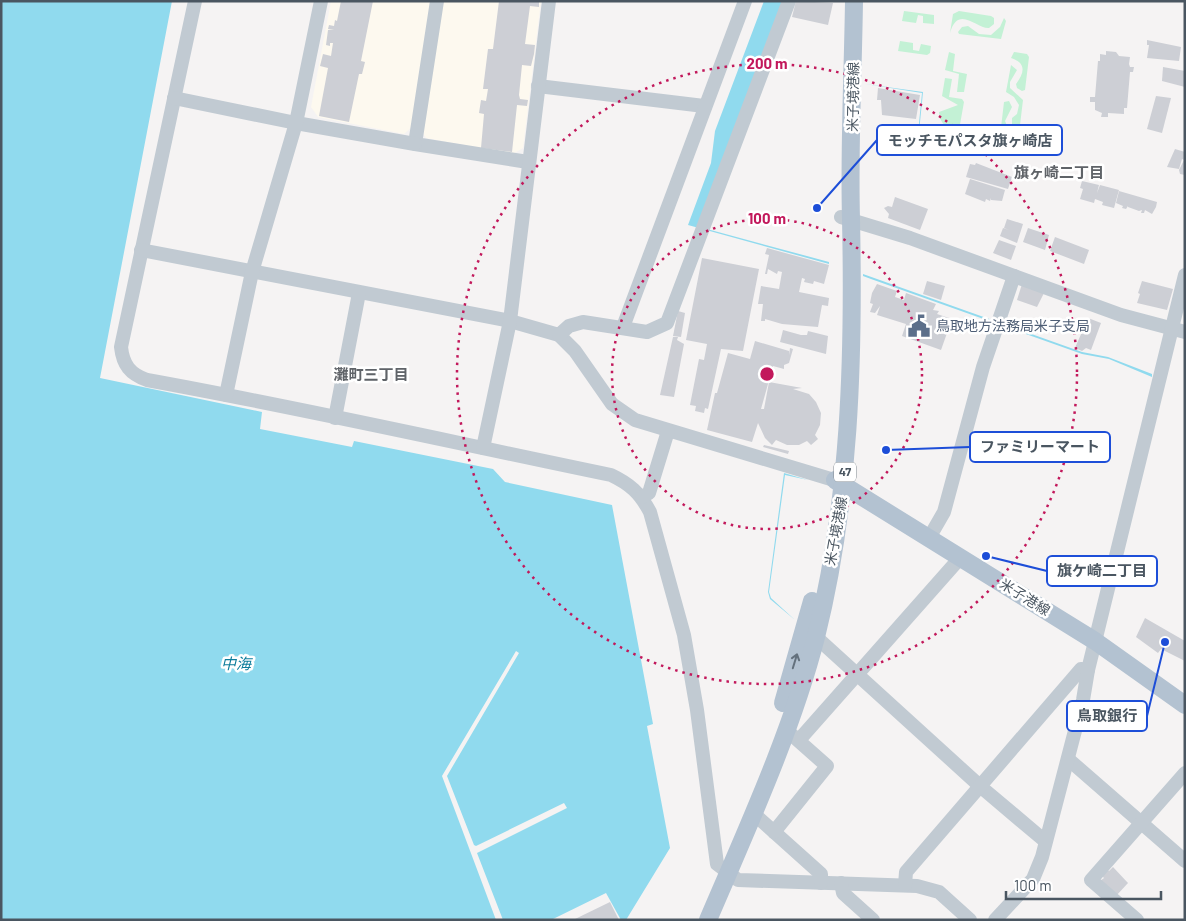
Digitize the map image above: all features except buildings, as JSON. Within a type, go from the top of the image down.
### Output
[{"type":"main road","name":"米子境港線","points":[[843,1],[846,218]]},
{"type":"main road","name":"米子境港線","points":[[698,920],[725,871],[792,736],[816,637],[839,482],[841,357],[854,1]]},
{"type":"main road","name":"米子境港線","points":[[708,920],[775,728],[804,632],[816,588],[839,482]]},
{"type":"main road","name":"米子港線","points":[[839,482],[1095,641],[1184,704]]},
{"type":"street","points":[[194,1],[121,347],[124,362],[131,373],[147,380],[611,475],[628,483],[642,497],[650,512],[684,635],[697,710],[716,864],[738,880],[917,886],[939,892],[970,920]]},
{"type":"street","points":[[226,395],[252,272],[296,123],[321,1]]},
{"type":"street","points":[[415,144],[437,1]]},
{"type":"street","points":[[483,448],[510,321],[549,1]]},
{"type":"street","points":[[623,327],[704,106],[745,1]]},
{"type":"street","points":[[559,335],[569,326],[583,322],[648,332],[667,323],[789,1]]},
{"type":"street","points":[[538,86],[704,106]]},
{"type":"street","points":[[174,98],[296,123],[528,162]]},
{"type":"street","points":[[846,218],[1121,315],[1178,331]]},
{"type":"street","points":[[141,250],[510,321],[559,335],[575,351],[612,404],[635,420],[839,482]]},
{"type":"street","points":[[995,920],[1032,879],[1042,857],[1084,700],[1088,670],[1095,641],[1178,331],[1185,275]]},
{"type":"street","points":[[929,538],[944,512],[997,323],[1014,276]]},
{"type":"street","points":[[335,418],[359,293]]},
{"type":"street","points":[[642,497],[649,493],[668,431]]},
{"type":"street","points":[[774,832],[827,766],[792,736],[858,675],[960,558]]},
{"type":"street","points":[[816,637],[981,786],[1045,841]]},
{"type":"street","points":[[905,885],[906,872],[1081,669],[1088,670]]},
{"type":"street","points":[[1068,759],[1185,861]]},
{"type":"street","points":[[1137,920],[1091,880],[1185,773]]},
{"type":"street","points":[[753,813],[821,874],[821,883]]},
{"type":"street","points":[[840,883],[843,893],[873,920]]},
{"type":"shaded area","points":[[331,1],[432,1],[411,128],[404,134],[318,117],[311,107]]},
{"type":"shaded area","points":[[441,1],[541,1],[523,148],[513,154],[426,138],[421,130]]},
{"type":"green space","points":[[904,11],[934,15],[934,24],[923,23],[923,16],[918,15],[916,23],[902,21]]},
{"type":"green space","points":[[959,11],[991,16],[994,18],[994,24],[989,28],[968,20],[958,20],[953,24],[950,33],[953,14]]},
{"type":"green space","points":[[1004,18],[1006,21],[1001,39],[959,34],[958,32],[962,27],[968,26],[979,34],[991,35],[1000,27]]},
{"type":"green space","points":[[900,41],[913,43],[913,50],[919,51],[921,44],[931,46],[930,53],[927,55],[898,51]]},
{"type":"green space","points":[[949,52],[955,54],[953,71],[967,74],[964,92],[957,92],[959,74],[945,70]]},
{"type":"green space","points":[[1014,52],[1027,54],[1029,57],[1025,90],[1022,91],[1017,88],[1016,84],[1021,76],[1022,65],[1011,58]]},
{"type":"green space","points":[[1011,65],[1017,70],[1010,82],[1010,88],[1023,100],[1020,125],[1017,127],[1012,124],[1012,118],[1017,114],[1019,105],[1014,97],[1006,92]]},
{"type":"green space","points":[[945,78],[952,79],[949,97],[962,99],[964,102],[959,130],[945,126],[941,120],[939,112],[958,105],[942,96]]},
{"type":"green space","points":[[1009,101],[1012,107],[1005,121],[1009,130],[1018,134],[1018,139],[1014,141],[1000,136],[1004,102]]},
{"type":"water","name":"中海","points":[[1,1],[172,1],[100,378],[262,412],[260,429],[352,447],[354,441],[493,469],[505,482],[612,505],[653,724],[647,726],[670,848],[626,920],[621,920],[606,893],[551,920],[503,920],[477,853],[567,808],[564,803],[476,846],[447,776],[519,653],[516,651],[442,776],[496,920],[1,920]]},
{"type":"water","points":[[764,1],[783,1],[707,229],[829,262],[829,264],[688,225],[711,163],[715,131]]},
{"type":"water","points":[[865,84],[923,92],[918,142],[974,152],[974,154],[917,143],[922,93]]},
{"type":"water","points":[[863,274],[1082,352],[1108,357],[1152,374],[1152,377],[1109,359],[1082,354],[871,279],[863,276]]},
{"type":"water","points":[[784,473],[808,480],[785,475],[769,592],[771,598],[795,620],[770,599],[768,592]]},
{"type":"place","name":"モッチモパスタ旗ヶ崎店","points":[[817,208]]},
{"type":"place","name":"鳥取地方法務局米子支局","points":[[919,326]]},
{"type":"place","name":"ファミリーマート","points":[[886,450]]},
{"type":"place","name":"旗ケ崎二丁目","points":[[986,556]]},
{"type":"place","name":"鳥取銀行","points":[[1165,642]]},
{"type":"district","name":"旗ヶ崎二丁目","points":[[1059,173]]},
{"type":"district","name":"灘町三丁目","points":[[371,375]]}]
